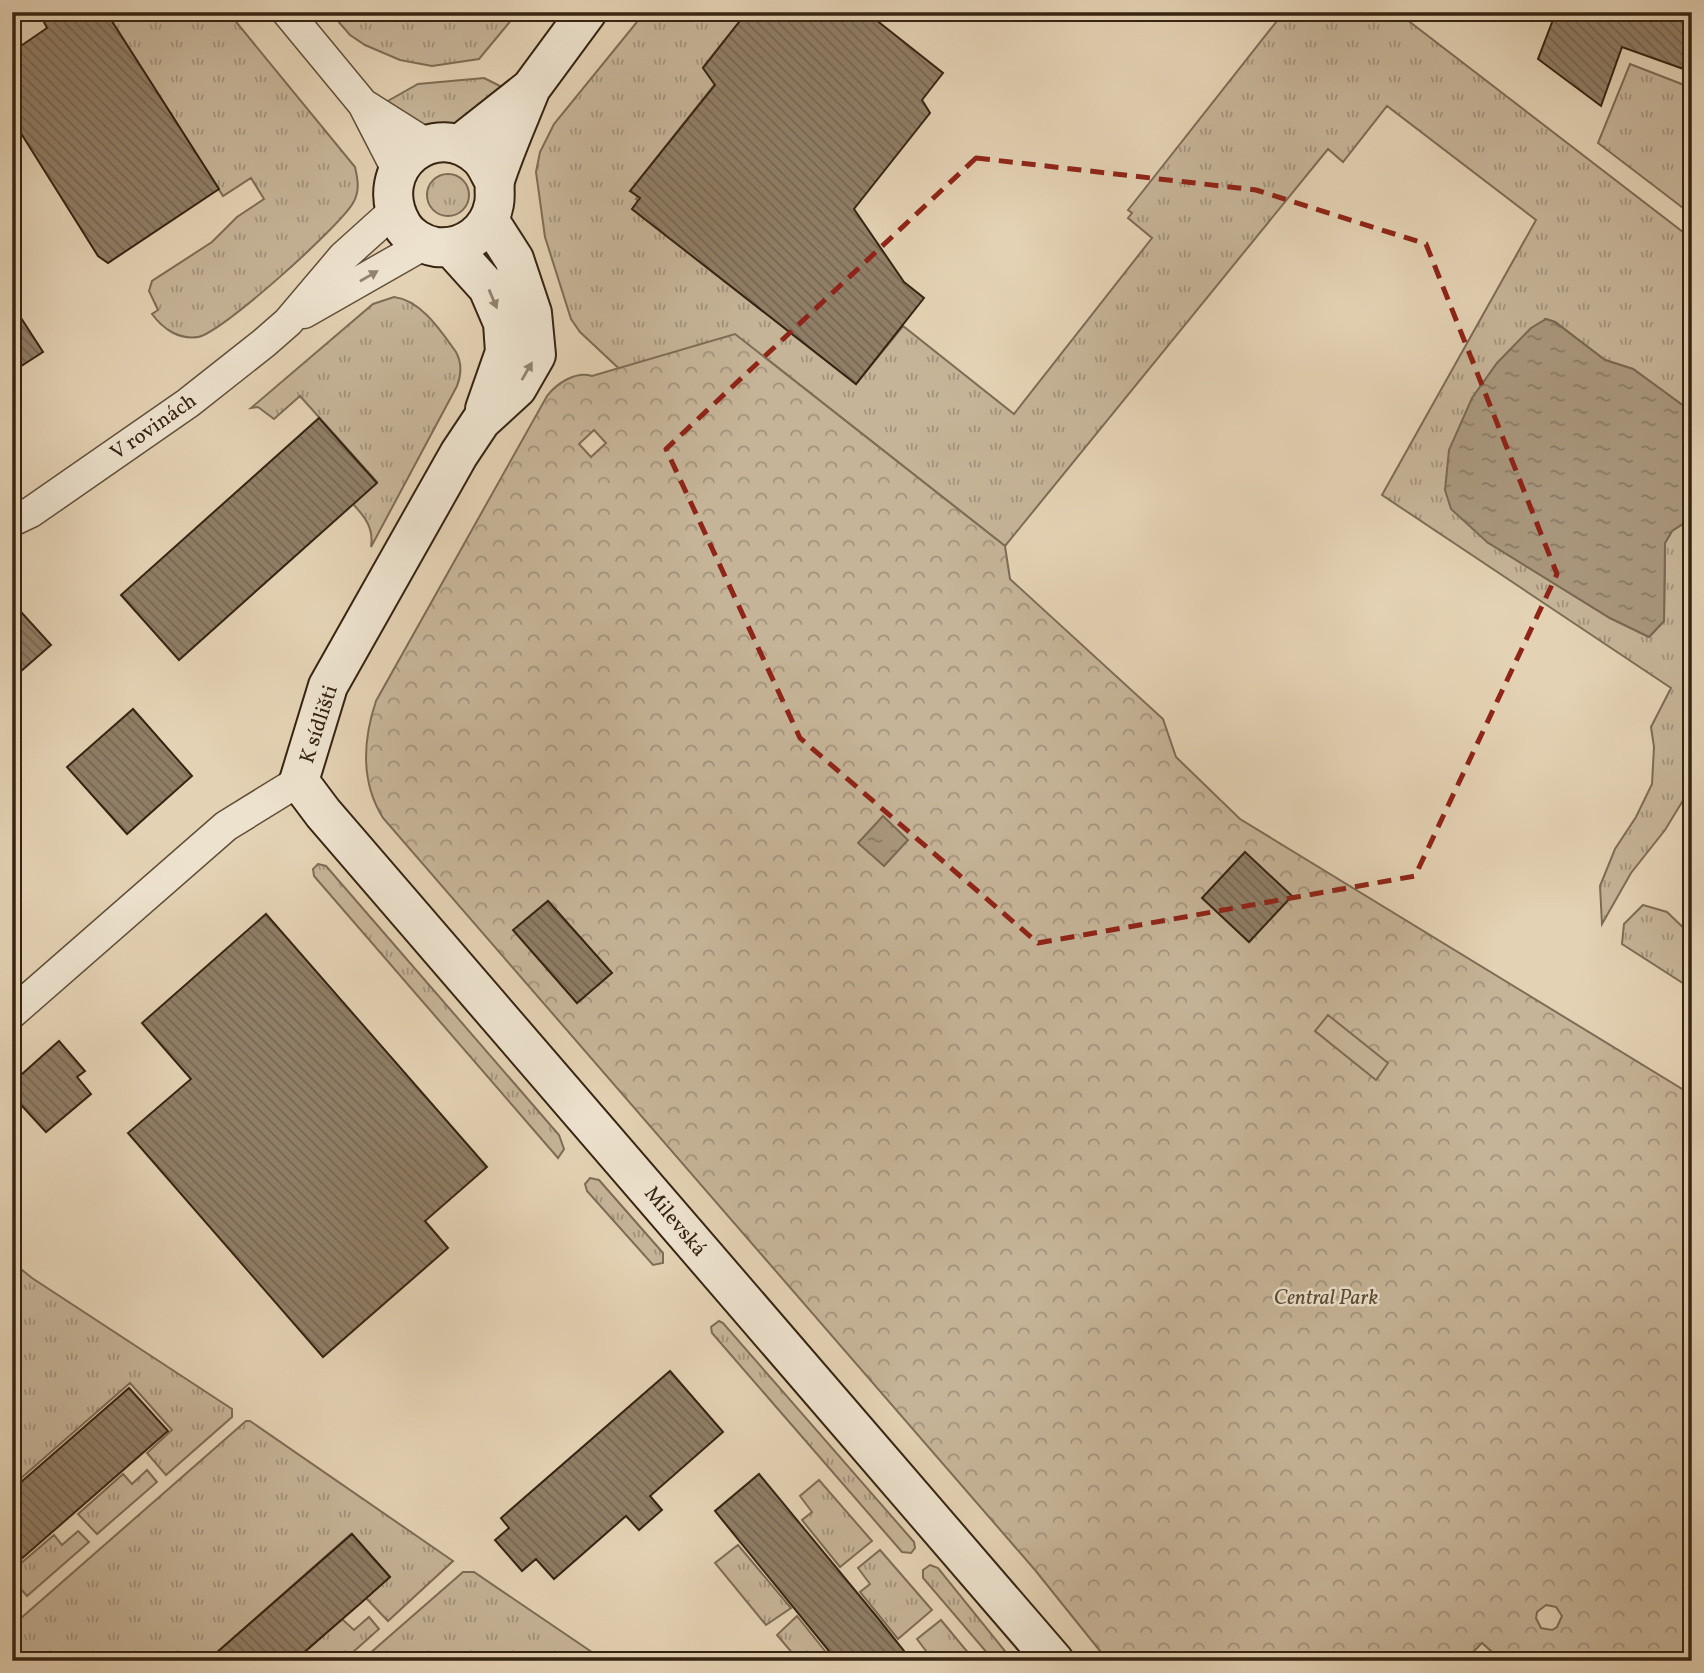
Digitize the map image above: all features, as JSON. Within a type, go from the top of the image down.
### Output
[{"type":"street","points":[[287,12],[363,104],[397,170]]},
{"type":"street","points":[[531,88],[444,145],[410,154],[397,170],[391,190],[394,211],[406,232],[438,245],[466,242],[480,233],[489,220],[495,201],[494,181],[531,88],[587,12]]},
{"type":"street","points":[[363,104],[444,145],[481,159],[494,181]]},
{"type":"street","name":"V rovinách","points":[[12,521],[31,512],[188,403],[288,322],[343,257],[394,211]]},
{"type":"street","name":"K sídlišti","points":[[12,1013],[226,826],[299,781],[328,686],[459,454],[481,421],[517,388],[536,355],[532,313],[514,259],[489,220]]},
{"type":"street","name":"V rovinách","points":[[288,322],[438,245]]},
{"type":"street","name":"K sídlišti","points":[[438,245],[488,288],[503,323],[505,352],[481,421]]},
{"type":"street","name":"Milevská","points":[[299,781],[323,813],[1054,1661]]},
{"type":"highlighted area","points":[[976,158],[1256,190],[1426,244],[1557,574],[1415,876],[1038,943],[800,738],[666,449]]},
{"type":"green space","points":[[106,12],[228,12],[355,167],[358,190],[344,215],[254,299],[231,318],[198,337],[178,335],[166,329],[156,319],[152,314],[158,310],[149,291],[152,281],[212,242],[237,217],[264,199],[251,178],[223,196]]},
{"type":"green space","points":[[330,12],[518,12],[479,59],[432,66],[400,60],[365,45],[350,35]]},
{"type":"green space","points":[[645,12],[747,12],[703,67],[718,80],[631,190],[638,197],[632,209],[856,384],[903,326],[1014,414],[1152,238],[1128,218],[1132,213],[1128,210],[1284,12],[1410,12],[1406,19],[1692,239],[1692,412],[1633,369],[1605,360],[1555,322],[1545,319],[1487,542],[1610,618],[1649,637],[1664,621],[1665,543],[1672,531],[1692,518],[1692,789],[1665,830],[1631,873],[1602,924],[1600,886],[1615,849],[1636,817],[1652,784],[1654,747],[1651,727],[1671,688],[1382,495],[1536,220],[1387,106],[1343,162],[1328,149],[1005,546],[767,359],[660,407],[580,332],[571,319],[545,237],[536,172],[540,152],[554,124]]},
{"type":"green space","points":[[1630,64],[1692,88],[1692,183],[1683,208],[1598,143]]},
{"type":"green space","points":[[484,78],[504,88],[463,121],[430,126],[405,116],[386,102],[418,84]]},
{"type":"green space","points":[[448,174],[463,180],[469,195],[463,210],[448,216],[433,210],[427,195],[433,180]]},
{"type":"green space","points":[[394,297],[413,304],[430,318],[456,352],[460,372],[457,386],[371,547],[368,523],[353,504],[377,482],[300,396],[274,419],[258,407],[251,408],[373,304]]},
{"type":"green space","name":"Central Park","points":[[735,334],[1005,546],[1010,579],[1163,719],[1176,757],[1240,819],[1692,1095],[1692,1661],[1502,1661],[1482,1643],[1472,1653],[1481,1661],[1108,1661],[1035,1570],[383,818],[370,790],[366,760],[368,731],[376,701],[547,396],[567,379],[580,375],[592,376]],"holes":[[[594,430],[606,443],[591,457],[579,444]],[[1245,853],[1292,896],[1249,942],[1203,898]],[[548,901],[611,973],[577,1003],[514,930]],[[1546,1605],[1556,1607],[1562,1616],[1557,1627],[1552,1630],[1541,1628],[1536,1618],[1537,1612]]]},
{"type":"green space","points":[[318,864],[326,866],[559,1135],[564,1149],[558,1158],[314,876],[313,869]]},
{"type":"green space","points":[[1643,905],[1667,912],[1692,936],[1692,989],[1622,944],[1624,924]]},
{"type":"green space","points":[[1328,1015],[1388,1063],[1376,1080],[1315,1031]]},
{"type":"green space","points":[[590,1178],[599,1180],[663,1253],[663,1263],[653,1265],[587,1191],[585,1184]]},
{"type":"green space","points":[[12,1262],[32,1278],[232,1409],[232,1417],[166,1475],[147,1453],[172,1430],[130,1383],[12,1486]]},
{"type":"green space","points":[[719,1321],[914,1542],[915,1548],[911,1553],[902,1552],[712,1333],[711,1327]]},
{"type":"green space","points":[[246,1421],[250,1421],[453,1561],[388,1621],[366,1598],[390,1577],[351,1534],[207,1661],[12,1661],[12,1626]]},
{"type":"green space","points":[[147,1470],[157,1482],[97,1534],[78,1514],[123,1474],[132,1484]]},
{"type":"green space","points":[[819,1480],[872,1541],[840,1567],[802,1520],[812,1512],[800,1496]]},
{"type":"green space","points":[[78,1531],[89,1542],[27,1596],[12,1579],[12,1571],[54,1535],[62,1545]]},
{"type":"green space","points":[[738,1545],[791,1608],[766,1625],[715,1563]]},
{"type":"green space","points":[[880,1550],[932,1610],[898,1639],[860,1592],[870,1584],[858,1568]]},
{"type":"green space","points":[[930,1565],[938,1568],[1013,1661],[994,1661],[923,1578],[923,1570]]},
{"type":"green space","points":[[463,1572],[474,1572],[605,1661],[361,1661]]},
{"type":"green space","points":[[797,1616],[833,1661],[799,1661],[777,1635]]},
{"type":"green space","points":[[369,1617],[379,1629],[343,1661],[297,1659],[342,1619],[354,1630]]},
{"type":"green space","points":[[941,1620],[975,1661],[922,1661],[929,1655],[917,1639]]},
{"type":"water","points":[[1546,319],[1555,322],[1605,360],[1633,369],[1692,412],[1692,518],[1672,531],[1665,543],[1664,621],[1649,637],[1610,618],[1487,542],[1451,509],[1445,490],[1449,450],[1472,398],[1497,363],[1531,328]]},
{"type":"water","points":[[883,816],[908,840],[884,866],[858,843]]},
{"type":"building","points":[[39,12],[106,12],[219,189],[108,263],[98,256],[12,119],[12,52],[47,28]]},
{"type":"building","points":[[747,12],[866,12],[943,73],[922,100],[930,113],[854,209],[904,282],[924,298],[856,384],[632,209],[640,198],[630,191],[715,85],[703,68]]},
{"type":"building","points":[[1556,12],[1692,12],[1692,72],[1622,47],[1601,106],[1538,59]]},
{"type":"building","points":[[12,304],[43,352],[12,372]]},
{"type":"building","points":[[319,418],[377,483],[179,660],[121,595]]},
{"type":"building","points":[[12,602],[51,645],[12,679]]},
{"type":"building","points":[[133,709],[192,776],[127,834],[67,767]]},
{"type":"building","points":[[1245,852],[1292,896],[1249,942],[1202,898]]},
{"type":"building","points":[[548,901],[612,973],[577,1003],[513,930]]},
{"type":"building","points":[[266,914],[487,1167],[425,1221],[448,1248],[323,1357],[128,1133],[191,1079],[142,1023]]},
{"type":"building","points":[[59,1041],[85,1071],[77,1077],[91,1094],[46,1132],[12,1095],[12,1083]]},
{"type":"building","points":[[670,1371],[723,1432],[650,1496],[662,1510],[639,1530],[626,1516],[554,1579],[536,1559],[522,1571],[495,1540],[509,1528],[501,1518]]},
{"type":"building","points":[[129,1388],[168,1431],[12,1567],[12,1490]]},
{"type":"building","points":[[759,1474],[912,1661],[837,1661],[715,1511]]},
{"type":"building","points":[[352,1534],[390,1577],[362,1602],[294,1661],[207,1661]]}]
